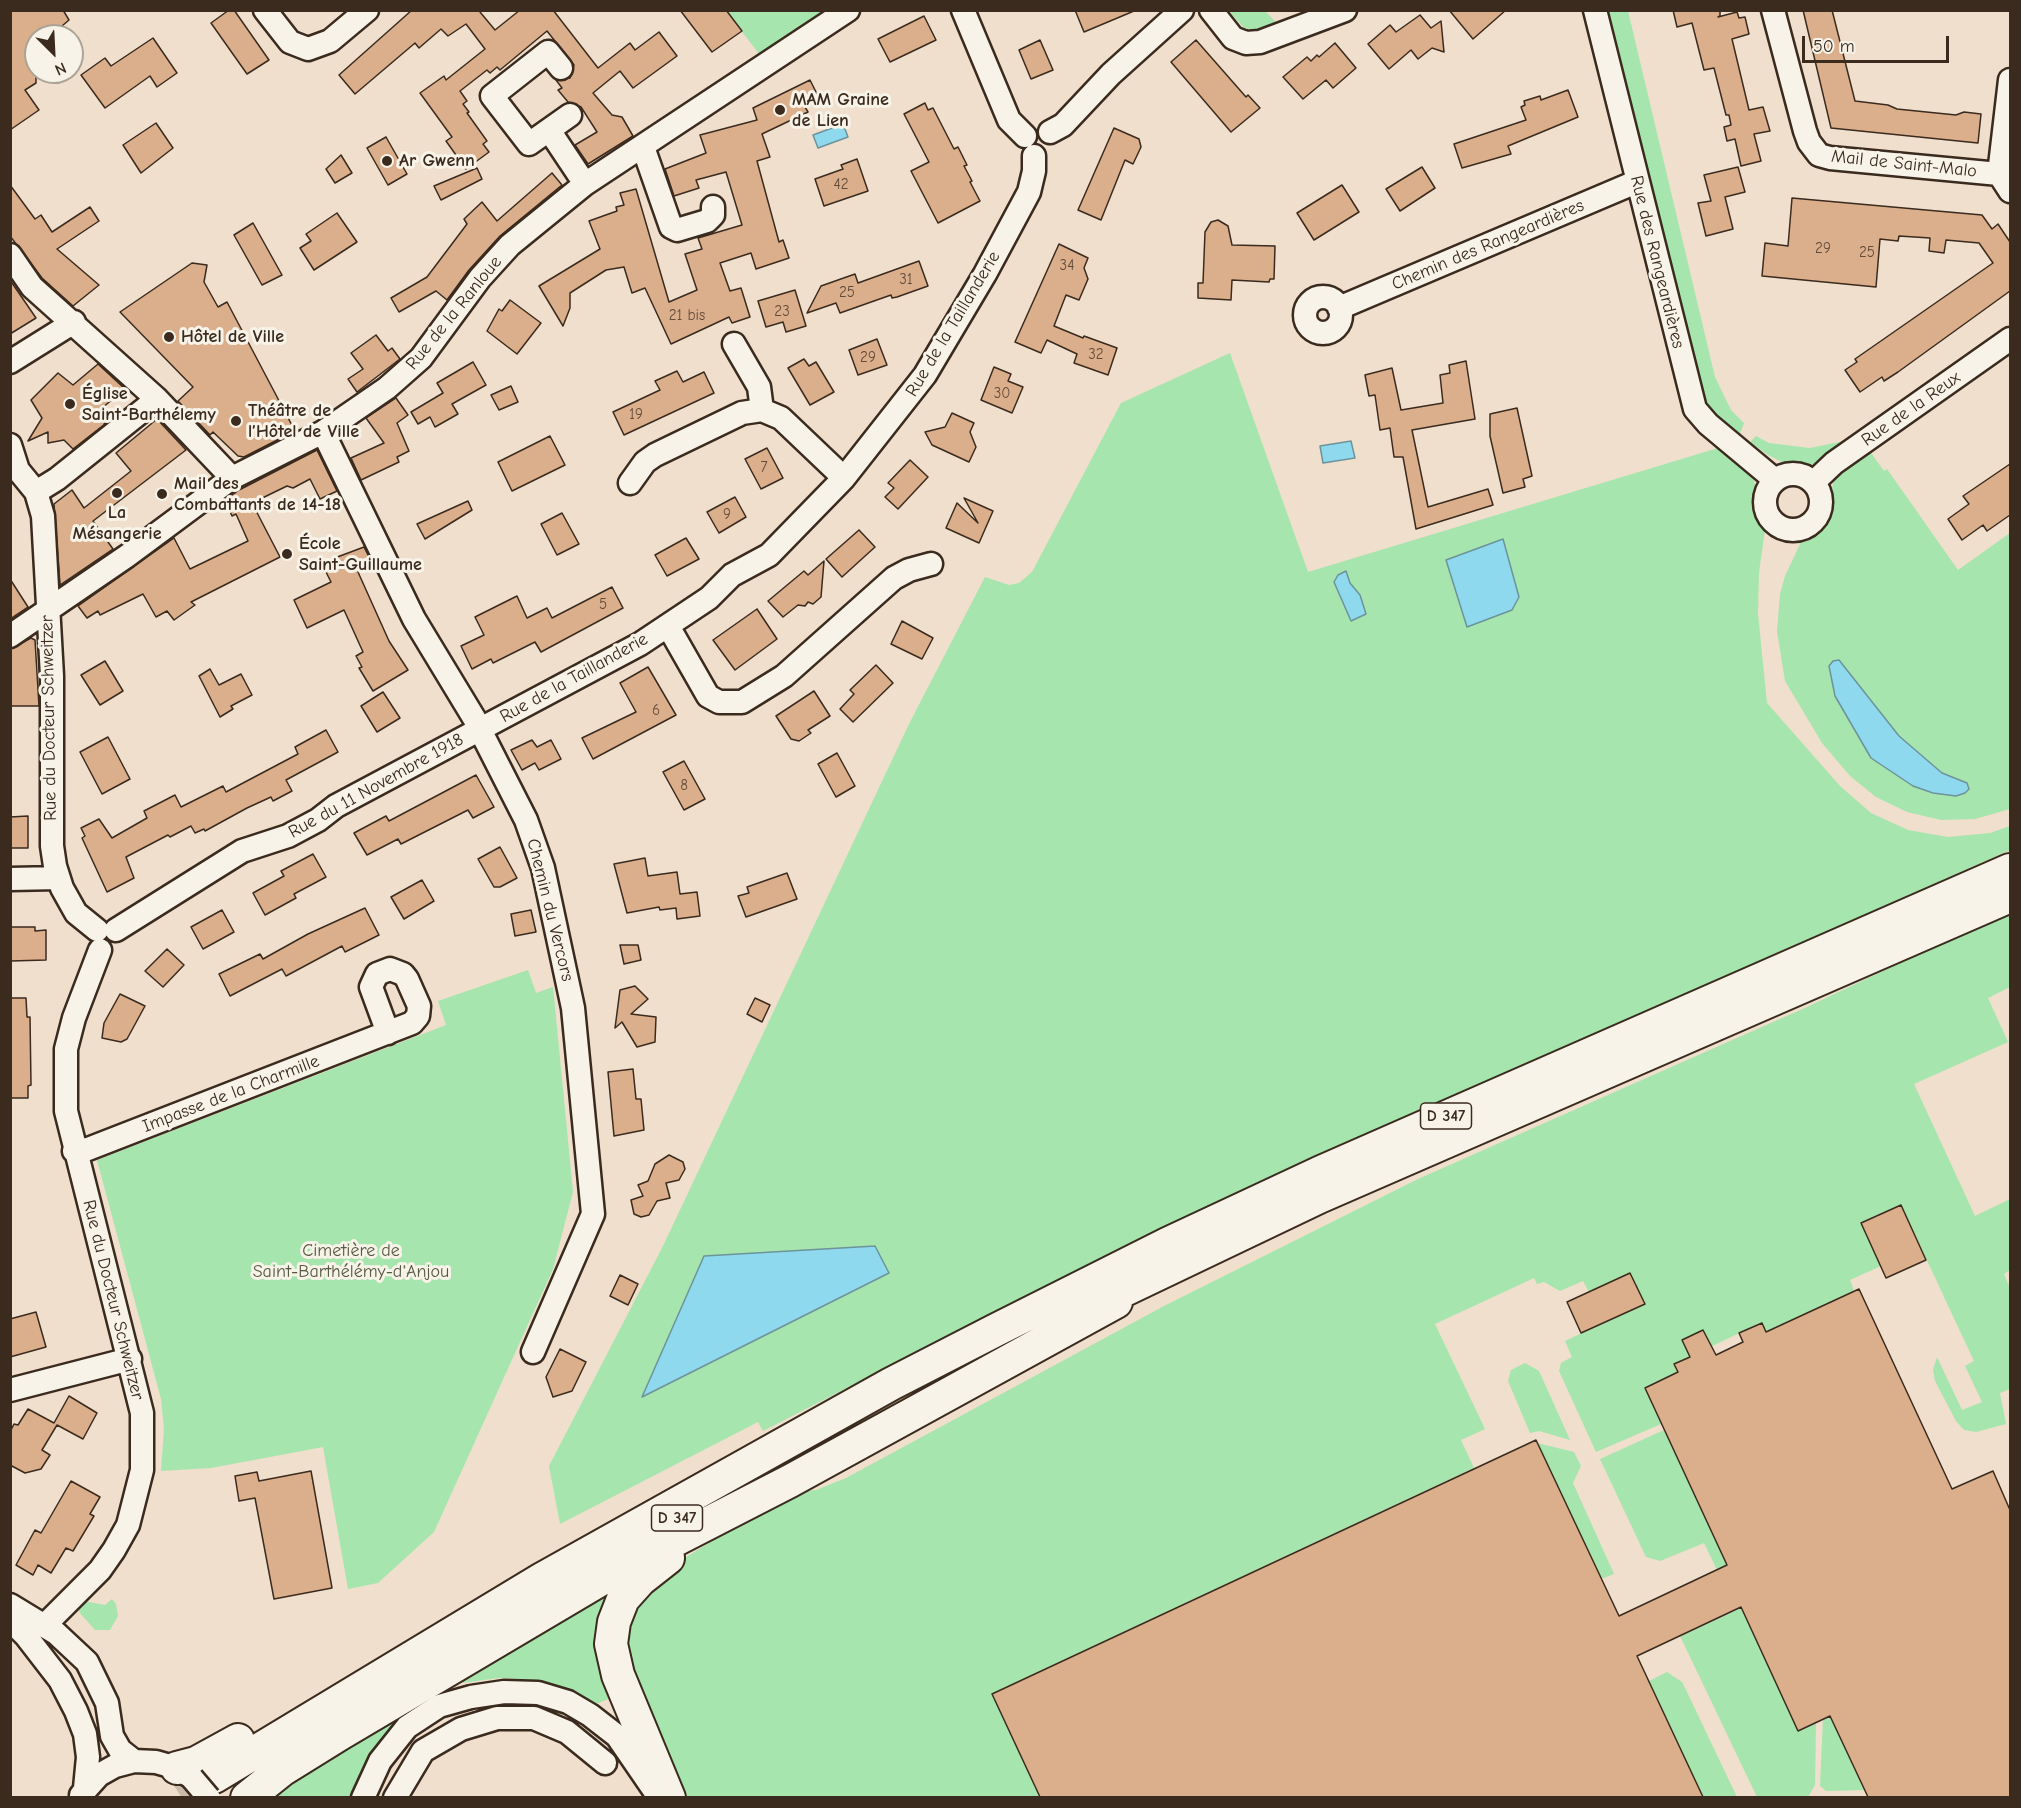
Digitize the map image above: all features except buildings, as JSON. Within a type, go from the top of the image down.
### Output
[{"type":"highway","name":"D 347","points":[[210,1784],[225,1748],[427,1623],[659,1495],[864,1389],[891,1384],[1167,1244],[1319,1173],[2010,870]]},
{"type":"highway","name":"D 347","points":[[210,1784],[706,1502],[906,1395],[1319,1197],[2010,896]]},
{"type":"highway","points":[[210,1784],[282,1770],[615,1571],[790,1480],[1111,1306],[1148,1279]]},
{"type":"highway","points":[[669,1797],[618,1676],[611,1644],[614,1622],[623,1599],[640,1580],[665,1560],[758,1505],[790,1480]]},
{"type":"street","points":[[265,10],[290,42],[308,49],[330,41],[367,10]]},
{"type":"street","name":"Rue de la Ranloue","points":[[10,636],[47,612],[232,478],[323,432],[414,367],[480,278],[510,245],[585,184],[848,10]]},
{"type":"street","points":[[963,10],[1009,120],[1030,146],[1044,156],[1051,150],[1053,141],[1050,132],[1063,125],[1111,74],[1182,10]]},
{"type":"street","points":[[1211,10],[1233,38],[1246,43],[1260,42],[1345,10]]},
{"type":"street","name":"Rue des Rangeardières","points":[[1595,10],[1636,182],[1695,409],[1708,424],[1775,480]]},
{"type":"street","name":"Mail de Saint-Malo","points":[[1773,10],[1805,131],[1813,149],[1819,155],[2005,183],[2010,80]]},
{"type":"street","points":[[561,68],[548,52],[492,96],[529,144],[570,115]]},
{"type":"street","points":[[549,130],[585,184]]},
{"type":"street","name":"Rue de la Taillanderie","points":[[480,729],[668,626],[709,598],[732,575],[769,555],[844,478],[909,399],[941,349],[1029,192],[1034,171],[1030,146]]},
{"type":"street","points":[[643,147],[670,227],[677,230],[707,221],[713,215],[713,207]]},
{"type":"street","name":"Chemin des Rangeardières","points":[[1339,308],[1636,182]]},
{"type":"street","points":[[10,255],[32,287],[74,322],[157,399],[232,478]]},
{"type":"street","points":[[10,362],[74,322]]},
{"type":"street","name":"Rue de la Reux","points":[[1814,482],[1834,463],[2010,339]]},
{"type":"street","points":[[734,344],[759,387],[762,410]]},
{"type":"street","points":[[10,445],[18,470],[36,492],[57,479],[157,399]]},
{"type":"street","points":[[630,483],[645,462],[655,455],[742,413],[762,410],[781,418],[844,478]]},
{"type":"street","name":"Chemin du Vercors","points":[[323,432],[414,619],[480,729],[526,820],[543,868],[573,1008],[593,1214],[533,1352]]},
{"type":"street","points":[[1799,474],[1814,482],[1822,498],[1818,516],[1805,528],[1796,530],[1778,526],[1767,513],[1766,495],[1775,480],[1783,476],[1799,474]]},
{"type":"street","name":"Rue du Docteur Schweitzer","points":[[36,492],[43,516],[52,676],[52,846],[58,878],[76,913],[104,937],[74,1018],[66,1049],[66,1111],[74,1151],[130,1359],[142,1413],[143,1441],[142,1470],[128,1525],[100,1570],[44,1626]]},
{"type":"street","name":"Rue de la Taillanderie","points":[[668,626],[708,696],[719,702],[742,702],[784,676],[894,578],[909,570],[931,564]]},
{"type":"street","name":"Rue du 11 Novembre 1918","points":[[104,937],[222,862],[242,851],[288,836],[318,820],[336,806],[480,729]]},
{"type":"street","points":[[10,879],[58,878]]},
{"type":"street","name":"Impasse de la Charmille","points":[[74,1151],[88,1149],[388,1033]]},
{"type":"street","points":[[10,1390],[130,1359]]},
{"type":"street","points":[[10,1605],[44,1626],[87,1662],[107,1703],[112,1736],[120,1750],[134,1761]]},
{"type":"street","points":[[10,1620],[26,1635],[60,1680],[76,1711],[85,1734],[88,1757],[82,1793]]},
{"type":"street","points":[[363,1797],[380,1761],[407,1727],[439,1706],[471,1697],[504,1692],[538,1693],[568,1702],[590,1715],[617,1736],[659,1797]]},
{"type":"street","points":[[395,1797],[423,1751],[461,1729],[497,1718],[534,1718],[567,1732],[605,1763]]},
{"type":"street","points":[[82,1793],[99,1776],[115,1766],[134,1761],[156,1762],[210,1784]]},
{"type":"green space","points":[[726,11],[827,11],[760,55]]},
{"type":"green space","points":[[1229,11],[1265,11],[1278,24],[1256,30],[1244,28]]},
{"type":"green space","points":[[1602,11],[1628,11],[1715,377],[1731,410],[1744,423],[1740,434],[1712,413],[1702,401]]},
{"type":"green space","points":[[1230,353],[1308,572],[1718,448],[1753,477],[1756,488],[1753,504],[1755,514],[1765,530],[1759,572],[1758,614],[1767,703],[1840,786],[1871,813],[1908,830],[1948,837],[1990,833],[2010,826],[2010,850],[1292,1171],[1049,1284],[763,1431],[758,1422],[560,1524],[549,1466],[663,1246],[909,724],[985,577],[1009,585],[1019,583],[1032,572],[1121,403]]},
{"type":"green space","points":[[1756,436],[1769,443],[1810,448],[1849,440],[1819,462],[1810,465],[1784,463],[1768,455],[1750,442]]},
{"type":"green space","points":[[1869,450],[1884,471],[1887,469],[1958,570],[2010,533],[2010,809],[1975,819],[1941,820],[1907,812],[1876,797],[1850,776],[1822,743],[1785,681],[1777,631],[1780,594],[1785,576],[1801,542],[1819,533],[1830,519],[1831,491],[1835,478]]},
{"type":"green space","points":[[2010,911],[2010,987],[1988,998],[2008,1042],[1914,1084],[1975,1216],[2010,1199],[2010,1270],[2004,1274],[2010,1288],[2010,1389],[2000,1393],[2006,1424],[1976,1432],[1964,1430],[1956,1421],[1935,1381],[1933,1370],[1937,1357],[1962,1410],[1982,1402],[1965,1366],[1974,1361],[1901,1205],[1862,1223],[1881,1266],[1850,1280],[1854,1291],[1766,1332],[1761,1323],[1697,1353],[1703,1331],[1683,1340],[1690,1357],[1674,1364],[1678,1372],[1645,1388],[1661,1424],[1596,1452],[1559,1371],[1561,1363],[1572,1357],[1565,1341],[1644,1304],[1630,1273],[1589,1292],[1583,1281],[1560,1291],[1544,1282],[1537,1284],[1534,1278],[1435,1324],[1485,1429],[1461,1440],[1474,1468],[993,1693],[1040,1797],[684,1797],[623,1662],[626,1615],[675,1564],[731,1529],[802,1491],[816,1490],[846,1478],[1164,1306],[1418,1179],[1807,1007]]},
{"type":"green space","name":"Cimetière de Saint-Barthélémy-d'Anjou","points":[[528,970],[536,993],[553,987],[573,1192],[553,1269],[434,1532],[378,1583],[348,1589],[323,1447],[211,1468],[161,1471],[164,1429],[161,1399],[97,1160],[446,1025],[438,1001]]},
{"type":"green space","points":[[1525,1363],[1539,1371],[1570,1440],[1539,1431],[1530,1433],[1508,1381],[1511,1370]]},
{"type":"green space","points":[[1664,1430],[1727,1565],[1717,1570],[1704,1543],[1660,1561],[1646,1557],[1600,1459]]},
{"type":"green space","points":[[1537,1443],[1574,1452],[1581,1466],[1573,1483],[1614,1574],[1601,1579]]},
{"type":"green space","points":[[619,1583],[611,1698],[596,1704],[563,1687],[522,1679],[499,1678],[462,1683],[457,1681]]},
{"type":"green space","points":[[112,1599],[116,1604],[118,1616],[110,1630],[95,1630],[79,1612],[79,1606],[84,1601],[105,1605]]},
{"type":"green space","points":[[1741,1608],[1798,1730],[1816,1722],[1815,1785],[1808,1797],[1757,1797],[1680,1636]]},
{"type":"green space","points":[[1667,1672],[1682,1682],[1737,1797],[1703,1797],[1649,1681]]},
{"type":"green space","points":[[392,1715],[396,1723],[366,1764],[351,1797],[258,1798]]},
{"type":"green space","points":[[1830,1716],[1864,1790],[1826,1791],[1820,1786],[1823,1719]]},
{"type":"water","points":[[843,124],[848,137],[818,148],[813,135]]},
{"type":"water","points":[[1351,441],[1355,458],[1323,463],[1320,446]]},
{"type":"water","points":[[1503,539],[1519,597],[1512,610],[1467,627],[1446,560]]},
{"type":"water","points":[[1346,571],[1350,583],[1360,595],[1366,614],[1351,621],[1334,582],[1338,575]]},
{"type":"water","points":[[1839,660],[1899,736],[1942,773],[1967,783],[1969,789],[1965,793],[1956,796],[1933,793],[1913,786],[1871,758],[1835,696],[1829,666],[1833,661]]},
{"type":"water","points":[[875,1246],[889,1273],[642,1397],[704,1256]]},
{"type":"tunnel","points":[[182,1798],[214,1777]]},
{"type":"place","name":"MAM Graine de Lien","points":[[780,110]]},
{"type":"place","name":"Ar Gwenn","points":[[387,161]]},
{"type":"place","name":"Hôtel de Ville","points":[[169,337]]},
{"type":"place","name":"Église Saint-Barthélemy","points":[[70,404]]},
{"type":"place","name":"Théâtre de l’Hôtel de Ville","points":[[236,421]]},
{"type":"place","name":"La Mésangerie","points":[[117,493]]},
{"type":"place","name":"Mail des Combattants de 14-18","points":[[162,494]]},
{"type":"place","name":"École Saint-Guillaume","points":[[287,554]]}]
